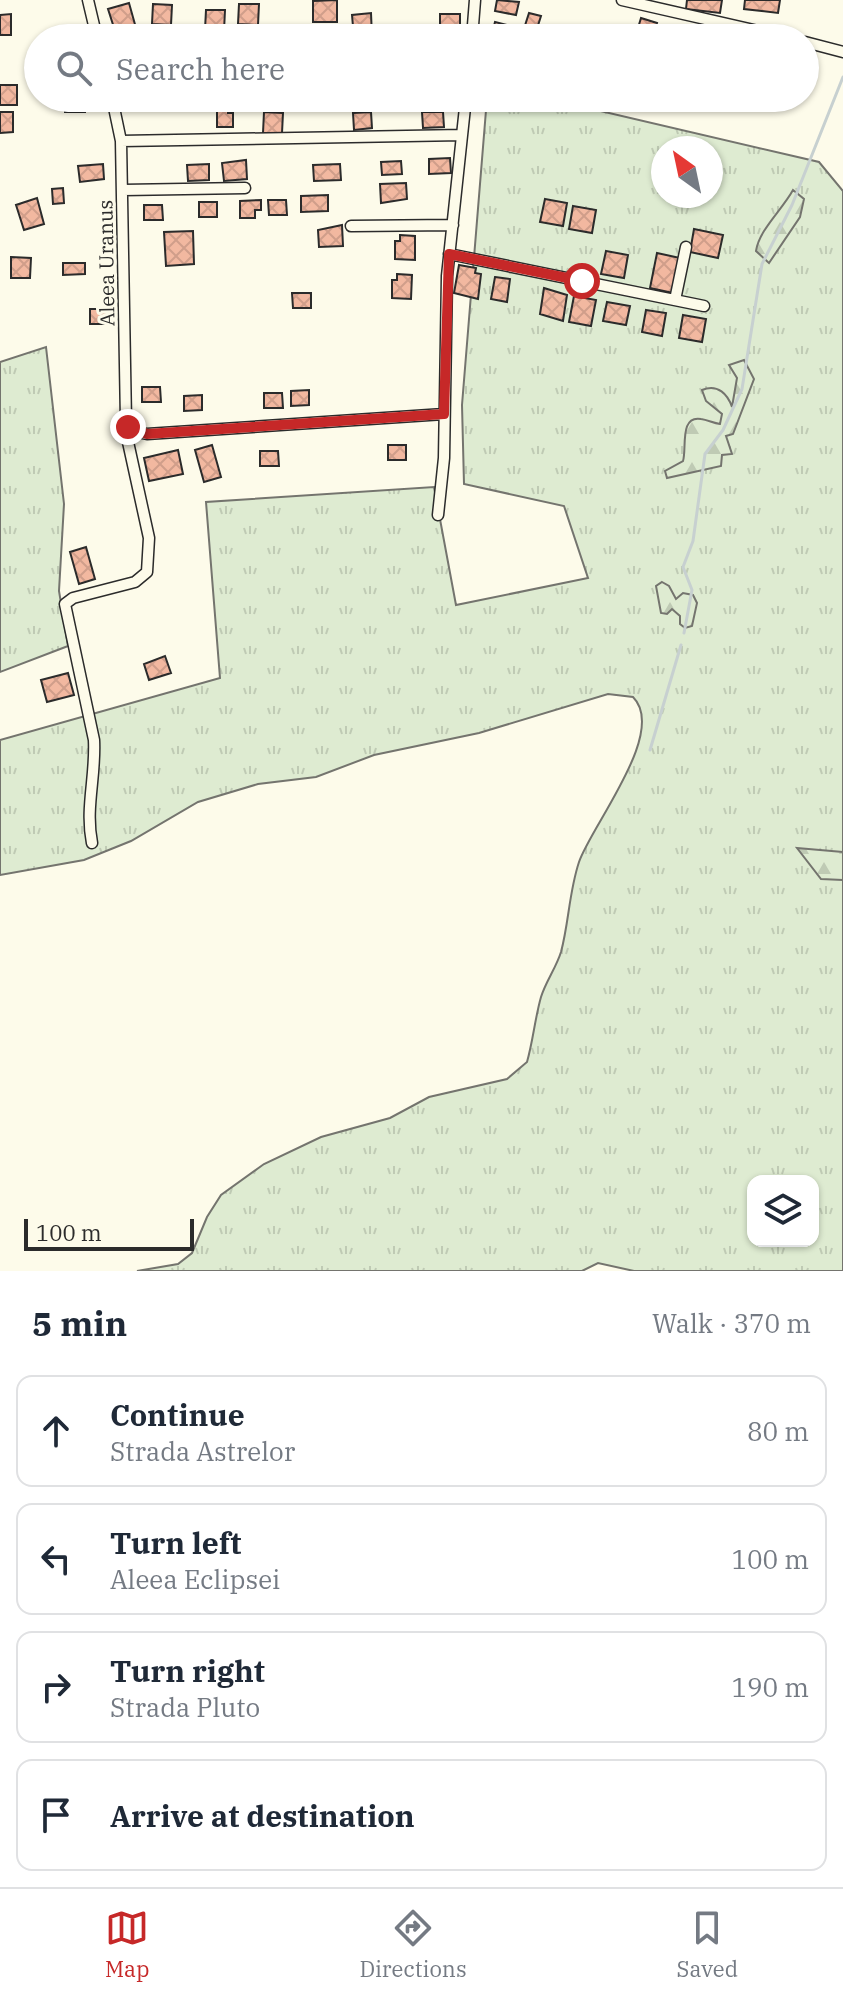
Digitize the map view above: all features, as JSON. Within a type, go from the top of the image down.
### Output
[{"type":"street","points":[[88,0],[94,24]]},
{"type":"street","points":[[473,24],[475,0]]},
{"type":"street","points":[[622,0],[727,24]]},
{"type":"street","points":[[819,46],[843,52]]},
{"type":"street","name":"Aleea Uranus","points":[[92,843],[88,813],[95,760],[94,740],[65,604],[73,598],[135,582],[147,572],[149,538],[128,442],[123,190],[121,141],[115,112]]},
{"type":"street","points":[[438,515],[449,254],[464,112]]},
{"type":"street","points":[[121,141],[462,135]]},
{"type":"street","points":[[123,190],[245,188]]},
{"type":"street","points":[[351,226],[453,225]]},
{"type":"street","points":[[675,300],[686,247]]},
{"type":"street","points":[[449,254],[704,306]]},
{"type":"street","points":[[130,429],[147,434],[444,414]]},
{"type":"green space","points":[[486,112],[605,112],[708,136],[651,136],[651,208],[723,208],[723,140],[819,162],[843,191],[843,1271],[634,1271],[598,1263],[582,1271],[137,1271],[178,1264],[192,1253],[207,1217],[221,1195],[264,1164],[321,1137],[390,1118],[429,1097],[507,1079],[527,1062],[541,997],[561,952],[579,862],[634,755],[641,732],[641,713],[633,697],[608,694],[479,733],[374,755],[316,777],[258,784],[198,802],[131,841],[84,860],[0,875],[0,740],[220,678],[206,502],[434,487],[456,605],[588,578],[564,506],[464,484],[462,405]]},
{"type":"green space","points":[[793,190],[804,199],[800,217],[769,263],[756,251],[758,243]]},
{"type":"green space","points":[[46,347],[64,504],[59,591],[68,646],[0,672],[0,362]]},
{"type":"green space","points":[[744,360],[754,379],[733,434],[726,436],[732,454],[722,455],[721,466],[667,478],[665,471],[683,461],[689,422],[701,419],[720,424],[722,414],[706,401],[702,390],[713,388],[722,391],[732,407],[737,378],[729,365]]},
{"type":"green space","points":[[662,582],[669,586],[676,599],[683,593],[693,595],[697,603],[692,626],[685,628],[680,624],[680,616],[672,609],[667,614],[661,613],[656,586]]},
{"type":"green space","points":[[797,848],[843,852],[843,880],[821,879]]},
{"type":"building","points":[[337,0],[337,22],[313,22],[313,1]]},
{"type":"building","points":[[497,0],[519,2],[516,15],[495,11]]},
{"type":"building","points":[[687,0],[722,0],[720,13],[686,9]]},
{"type":"building","points":[[745,0],[780,0],[778,13],[744,9]]},
{"type":"building","points":[[129,3],[135,24],[113,24],[108,9]]},
{"type":"building","points":[[153,4],[172,5],[171,24],[152,24]]},
{"type":"building","points":[[239,4],[259,4],[258,24],[238,24]]},
{"type":"building","points":[[206,10],[225,10],[224,24],[205,24]]},
{"type":"building","points":[[371,13],[371,24],[353,24],[352,15]]},
{"type":"building","points":[[529,13],[541,16],[538,24],[525,24]]},
{"type":"building","points":[[11,14],[11,35],[0,35],[0,15]]},
{"type":"building","points":[[440,14],[460,14],[460,24],[440,24]]},
{"type":"building","points":[[641,18],[657,23],[657,24],[639,24]]},
{"type":"building","points":[[0,85],[17,85],[17,105],[0,105]]},
{"type":"building","points":[[0,112],[13,112],[13,132],[0,133]]},
{"type":"building","points":[[217,112],[233,113],[233,127],[217,127]]},
{"type":"building","points":[[264,112],[283,113],[282,133],[263,133]]},
{"type":"building","points":[[371,112],[372,128],[354,130],[353,113]]},
{"type":"building","points":[[422,112],[443,112],[444,127],[423,128]]},
{"type":"building","points":[[450,158],[451,173],[429,174],[429,159]]},
{"type":"building","points":[[246,160],[247,179],[224,181],[222,163]]},
{"type":"building","points":[[401,161],[402,174],[382,175],[381,162]]},
{"type":"building","points":[[103,164],[104,179],[80,182],[78,166]]},
{"type":"building","points":[[209,164],[209,180],[188,181],[187,165]]},
{"type":"building","points":[[340,164],[341,180],[314,181],[313,165]]},
{"type":"building","points":[[406,183],[407,199],[381,203],[380,184]]},
{"type":"building","points":[[63,188],[64,203],[53,204],[52,189]]},
{"type":"building","points":[[328,195],[328,211],[301,212],[301,196]]},
{"type":"building","points":[[37,198],[44,224],[24,230],[16,205]]},
{"type":"building","points":[[545,199],[567,203],[563,226],[540,222]]},
{"type":"building","points":[[261,200],[261,210],[255,210],[255,218],[240,218],[240,201]]},
{"type":"building","points":[[268,200],[286,200],[287,215],[269,215]]},
{"type":"building","points":[[199,202],[217,202],[217,217],[199,217]]},
{"type":"building","points":[[144,205],[162,205],[163,220],[144,220]]},
{"type":"building","points":[[573,206],[596,210],[592,233],[569,229]]},
{"type":"building","points":[[342,225],[343,246],[319,247],[318,230]]},
{"type":"building","points":[[694,229],[723,235],[718,258],[690,252]]},
{"type":"building","points":[[193,231],[194,264],[166,266],[164,232]]},
{"type":"building","points":[[400,235],[415,236],[415,260],[395,259],[395,241],[400,241]]},
{"type":"building","points":[[606,251],[628,255],[624,278],[601,274]]},
{"type":"building","points":[[657,253],[680,258],[673,293],[650,288]]},
{"type":"building","points":[[11,257],[31,258],[30,278],[11,278]]},
{"type":"building","points":[[63,263],[85,263],[85,274],[63,275]]},
{"type":"building","points":[[459,265],[476,268],[475,273],[481,274],[478,299],[454,293]]},
{"type":"building","points":[[397,274],[412,275],[411,299],[392,298],[392,280],[397,280]]},
{"type":"building","points":[[495,277],[510,279],[507,302],[491,299]]},
{"type":"building","points":[[544,288],[567,295],[563,321],[540,314]]},
{"type":"building","points":[[292,293],[311,293],[311,308],[293,308]]},
{"type":"building","points":[[574,296],[596,300],[591,326],[569,322]]},
{"type":"building","points":[[607,302],[630,306],[626,325],[603,321]]},
{"type":"building","points":[[90,309],[108,309],[108,324],[90,324]]},
{"type":"building","points":[[646,310],[666,313],[662,336],[642,332]]},
{"type":"building","points":[[683,315],[706,319],[702,342],[679,338]]},
{"type":"building","points":[[142,387],[160,387],[161,402],[142,402]]},
{"type":"building","points":[[309,390],[309,405],[291,406],[291,391]]},
{"type":"building","points":[[264,393],[282,393],[283,408],[264,408]]},
{"type":"building","points":[[202,395],[202,410],[184,411],[184,396]]},
{"type":"building","points":[[212,445],[221,477],[204,482],[195,450]]},
{"type":"building","points":[[388,445],[406,445],[406,460],[388,460]]},
{"type":"building","points":[[178,450],[183,474],[149,481],[144,458]]},
{"type":"building","points":[[260,451],[278,451],[279,466],[260,466]]},
{"type":"building","points":[[86,547],[95,579],[79,584],[70,552]]},
{"type":"building","points":[[165,656],[171,673],[149,680],[144,664]]},
{"type":"building","points":[[68,673],[74,695],[47,702],[41,680]]},
{"type":"waterway","points":[[684,633],[692,590],[683,567],[693,541],[705,454],[723,430],[742,389],[762,264],[792,205],[843,77]]},
{"type":"waterway","points":[[650,750],[681,645]]},
{"type":"route","points":[[128,427],[147,434],[444,414],[444,330],[449,254],[582,281]]}]
